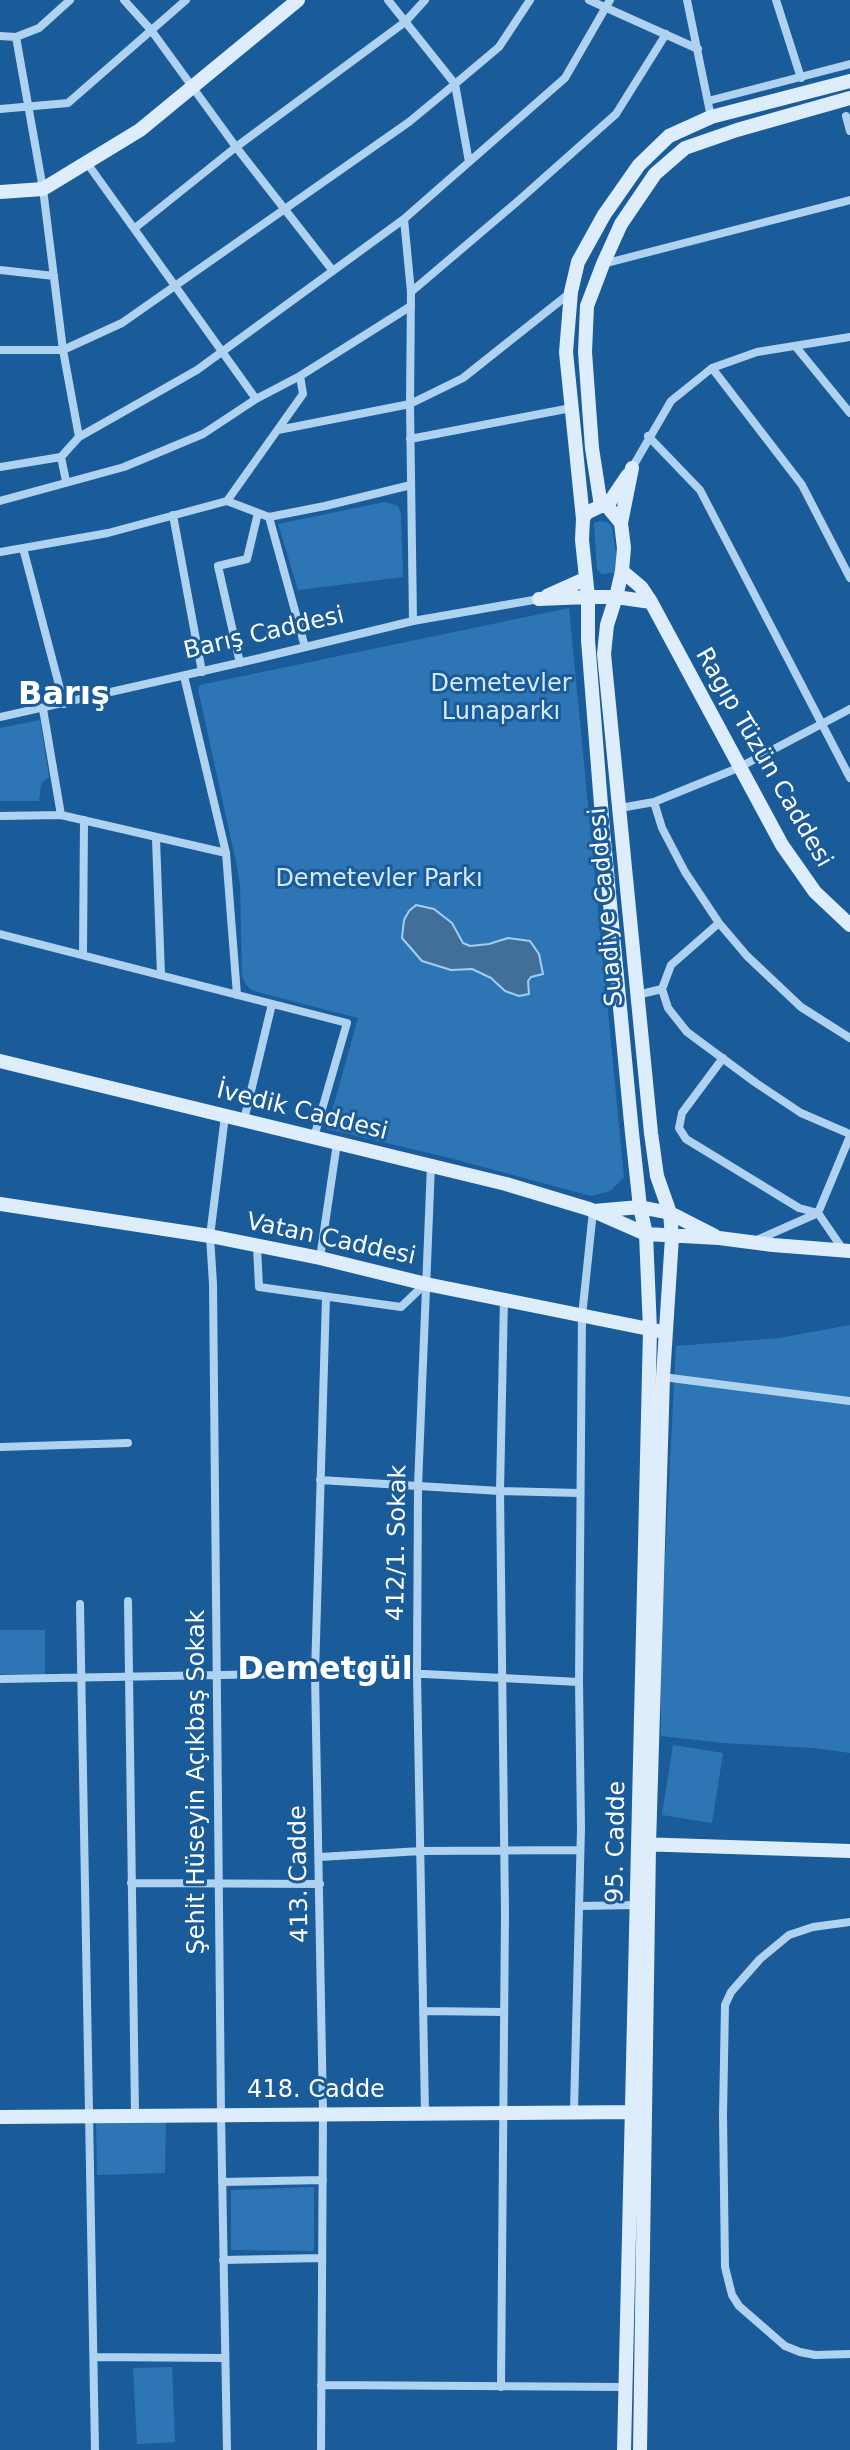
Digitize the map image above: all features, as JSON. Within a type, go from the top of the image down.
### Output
[{"type":"main road","points":[[0,192],[43,189],[140,130],[298,0]]},
{"type":"main road","name":"Suadiye Caddesi","points":[[640,1207],[603,830],[588,640],[583,519],[566,352],[571,292],[578,262],[604,215],[639,165],[669,136],[711,117],[850,81]]},
{"type":"main road","points":[[621,523],[604,506],[592,448],[585,352],[587,306],[621,224],[655,174],[685,148],[850,98]]},
{"type":"main road","points":[[583,519],[586,513],[604,506],[632,468]]},
{"type":"main road","points":[[621,523],[632,468]]},
{"type":"main road","name":"Suadiye Caddesi","points":[[621,523],[624,548],[622,571],[607,625],[604,654],[657,1176],[670,1213]]},
{"type":"main road","name":"Ragıp Tüzün Caddesi","points":[[622,571],[641,587],[651,602],[782,845],[815,892],[850,925]]},
{"type":"main road","name":"Barış Caddesi","points":[[539,599],[585,579]]},
{"type":"main road","points":[[588,597],[651,602]]},
{"type":"main road","name":"Barış Caddesi","points":[[539,599],[588,597]]},
{"type":"main road","name":"İvedik Caddesi","points":[[0,1061],[506,1184],[593,1211],[646,1234],[847,1251]]},
{"type":"main road","name":"Vatan Caddesi","points":[[0,1204],[210,1236],[665,1332]]},
{"type":"main road","points":[[640,1207],[646,1234]]},
{"type":"main road","name":"İvedik Caddesi","points":[[593,1211],[640,1207],[670,1213],[719,1238]]},
{"type":"main road","points":[[670,1213],[672,1237]]},
{"type":"main road","name":"95. Cadde","points":[[624,2450],[643,1905],[650,1330],[646,1234]]},
{"type":"main road","name":"95. Cadde","points":[[644,1845],[665,1332],[672,1237]]},
{"type":"main road","points":[[644,1845],[850,1851]]},
{"type":"main road","name":"95. Cadde","points":[[638,2112],[640,2450]]},
{"type":"main road","name":"418. Cadde","points":[[0,2117],[638,2112]]},
{"type":"street","points":[[0,36],[16,37],[39,28],[70,0]]},
{"type":"street","points":[[124,0],[151,30],[236,147],[333,271]]},
{"type":"street","points":[[0,109],[68,103],[186,0]]},
{"type":"street","points":[[388,0],[455,84],[469,162]]},
{"type":"street","points":[[135,228],[236,147],[405,22],[425,0]]},
{"type":"street","points":[[0,350],[63,350],[122,323],[409,122],[499,47],[530,0]]},
{"type":"street","points":[[589,0],[608,4],[698,49]]},
{"type":"street","points":[[687,0],[711,117]]},
{"type":"street","points":[[776,0],[801,78]]},
{"type":"street","points":[[0,467],[61,457],[79,437],[197,370],[404,219],[565,78],[608,4]]},
{"type":"street","points":[[411,292],[616,114],[666,34]]},
{"type":"street","points":[[16,37],[43,189],[63,350],[79,437]]},
{"type":"street","points":[[708,101],[850,64]]},
{"type":"street","points":[[846,116],[850,131]]},
{"type":"street","points":[[87,163],[256,399]]},
{"type":"street","points":[[603,264],[850,200]]},
{"type":"street","points":[[404,219],[411,292],[413,621]]},
{"type":"street","points":[[0,270],[54,276]]},
{"type":"street","points":[[277,430],[410,404],[463,378],[571,292]]},
{"type":"street","points":[[0,501],[124,467],[203,434],[411,306]]},
{"type":"street","points":[[632,468],[671,401],[712,368],[757,352],[850,337]]},
{"type":"street","points":[[796,347],[850,413]]},
{"type":"street","points":[[712,368],[802,485],[850,578]]},
{"type":"street","points":[[227,501],[303,394],[300,376]]},
{"type":"street","points":[[410,439],[571,408]]},
{"type":"street","points":[[648,436],[700,490],[850,778]]},
{"type":"street","points":[[61,457],[66,481]]},
{"type":"street","points":[[0,552],[108,533],[227,501],[269,517],[411,485]]},
{"type":"street","points":[[240,663],[218,566],[247,559],[258,513]]},
{"type":"street","points":[[173,515],[202,672]]},
{"type":"street","points":[[269,517],[305,647]]},
{"type":"street","points":[[23,548],[64,704]]},
{"type":"street","name":"Barış Caddesi","points":[[0,717],[413,621],[539,599]]},
{"type":"street","points":[[184,676],[226,853],[237,995]]},
{"type":"street","points":[[43,709],[61,815]]},
{"type":"street","points":[[620,808],[654,802],[738,768],[850,709]]},
{"type":"street","points":[[654,802],[662,828],[685,872],[719,923],[747,956],[801,1007],[850,1038]]},
{"type":"street","points":[[0,816],[61,815],[226,853]]},
{"type":"street","points":[[83,955],[84,820]]},
{"type":"street","points":[[156,839],[161,975]]},
{"type":"street","points":[[719,923],[671,965],[662,989],[668,1008],[687,1032],[756,1083],[801,1113],[850,1135],[818,1213],[754,1242]]},
{"type":"street","points":[[0,934],[347,1023],[314,1137]]},
{"type":"street","points":[[637,995],[662,989]]},
{"type":"street","points":[[244,1120],[272,1004]]},
{"type":"street","points":[[723,1058],[682,1113],[679,1128],[686,1139],[799,1208],[818,1213],[847,1251]]},
{"type":"street","name":"Şehit Hüseyin Açıkbaş Sokak","points":[[225,1116],[210,1236],[227,2450]]},
{"type":"street","points":[[320,1258],[337,1143]]},
{"type":"street","name":"412/1. Sokak","points":[[425,2113],[417,1674],[418,1486],[431,1165]]},
{"type":"street","points":[[574,2112],[580,1850],[582,1316],[593,1211]]},
{"type":"street","points":[[257,1246],[259,1287],[401,1307],[426,1284]]},
{"type":"street","name":"413. Cadde","points":[[321,2450],[323,2113],[315,1674],[326,1297]]},
{"type":"street","points":[[501,2387],[504,1850],[500,1491],[504,1299]]},
{"type":"street","points":[[663,1377],[850,1401]]},
{"type":"street","points":[[0,1447],[128,1443]]},
{"type":"street","points":[[320,1480],[579,1493]]},
{"type":"street","points":[[128,1601],[135,2114]]},
{"type":"street","points":[[80,1604],[95,2450]]},
{"type":"street","points":[[0,1679],[417,1674],[579,1682]]},
{"type":"street","points":[[320,1857],[421,1851],[580,1850]]},
{"type":"street","points":[[131,1883],[320,1884]]},
{"type":"street","points":[[579,1906],[643,1905]]},
{"type":"street","points":[[850,1922],[813,1927],[789,1935],[760,1959],[731,1992],[725,2005],[723,2115],[725,2267],[732,2295],[739,2306],[785,2346],[815,2355],[850,2354]]},
{"type":"street","points":[[424,2011],[504,2012]]},
{"type":"street","points":[[222,2182],[323,2180]]},
{"type":"street","points":[[223,2260],[322,2258]]},
{"type":"street","points":[[94,2357],[225,2358]]},
{"type":"street","points":[[321,2385],[625,2387]]},
{"type":"green space","points":[[385,502],[398,506],[401,514],[403,577],[298,590],[278,524]]},
{"type":"green space","points":[[600,521],[612,527],[618,567],[614,573],[602,574],[597,570],[594,523]]},
{"type":"green space","name":"Demetevler Parkı","points":[[569,608],[624,1177],[610,1191],[591,1196],[327,1129],[358,1018],[257,992],[245,983],[242,976],[240,884],[198,689],[200,685]]},
{"type":"green space","points":[[40,720],[49,777],[41,784],[39,801],[0,801],[0,728]]},
{"type":"green space","points":[[850,1325],[850,1753],[661,1736],[661,1641],[676,1346],[779,1338]]},
{"type":"green space","points":[[0,1630],[45,1630],[45,1675],[0,1674]]},
{"type":"green space","points":[[673,1745],[723,1753],[712,1823],[662,1815]]},
{"type":"green space","points":[[166,2119],[165,2173],[97,2175],[96,2120]]},
{"type":"green space","points":[[314,2187],[314,2251],[231,2250],[231,2190]]},
{"type":"green space","points":[[172,2367],[175,2442],[137,2444],[133,2368]]},
{"type":"shaded area","points":[[416,905],[434,909],[452,923],[463,943],[470,946],[508,938],[530,941],[539,954],[543,974],[531,977],[528,981],[529,994],[519,996],[505,991],[491,978],[472,969],[451,970],[422,961],[402,938],[404,920]]},
{"type":"district","name":"Barış","points":[[64,696]]},
{"type":"district","name":"Demetgül","points":[[325,1671]]},
{"type":"park label","name":"Demetevler Lunaparkı","points":[[501,699]]}]
